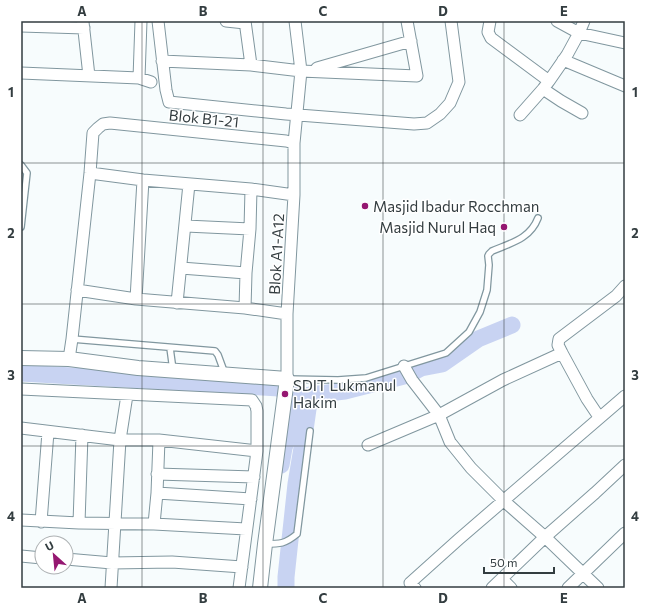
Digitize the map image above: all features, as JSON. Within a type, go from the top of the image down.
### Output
[{"type":"street","points":[[139,78],[141,21]]},
{"type":"street","points":[[158,21],[162,61],[169,102],[296,115],[414,124],[427,123],[440,114],[450,103],[459,82],[451,21]]},
{"type":"street","points":[[226,21],[245,22],[251,65]]},
{"type":"street","name":"Blok A1-A12","points":[[287,379],[287,314],[294,195],[294,143],[296,115],[304,71],[297,21]]},
{"type":"street","points":[[162,61],[251,65],[304,71],[417,76],[407,21]]},
{"type":"street","points":[[490,21],[488,32],[491,38],[546,85],[582,113]]},
{"type":"street","points":[[557,21],[579,33],[625,43]]},
{"type":"street","points":[[520,115],[546,85],[563,60],[579,33],[584,21]]},
{"type":"street","points":[[21,26],[45,24],[83,24],[89,76]]},
{"type":"street","points":[[304,71],[411,41]]},
{"type":"street","points":[[563,60],[625,86]]},
{"type":"street","points":[[21,73],[139,78],[151,82]]},
{"type":"street","name":"Blok B1-21","points":[[90,173],[93,133],[103,124],[110,123],[294,143]]},
{"type":"street","points":[[69,359],[90,173],[143,180],[251,189],[294,195]]},
{"type":"street","points":[[136,299],[143,180]]},
{"type":"street","points":[[177,302],[186,226],[189,184]]},
{"type":"street","points":[[245,308],[251,189]]},
{"type":"street","points":[[186,226],[250,229]]},
{"type":"street","points":[[181,268],[246,273]]},
{"type":"street","points":[[599,417],[587,399],[562,353],[558,345],[559,339],[616,296],[625,286]]},
{"type":"street","points":[[77,290],[136,299],[245,308],[287,314]]},
{"type":"street","points":[[368,445],[439,415],[503,380],[562,353]]},
{"type":"street","points":[[21,358],[69,359],[138,368],[287,379],[260,588]]},
{"type":"street","points":[[408,373],[439,415],[450,442],[471,468],[504,501],[545,537],[598,588]]},
{"type":"street","points":[[21,389],[252,400],[257,411],[257,451],[239,588]]},
{"type":"street","points":[[111,588],[120,440],[127,395]]},
{"type":"street","points":[[415,588],[410,583],[599,417],[625,396]]},
{"type":"street","points":[[21,428],[120,440],[159,440],[257,451]]},
{"type":"street","points":[[41,522],[48,432]]},
{"type":"street","points":[[79,523],[82,435]]},
{"type":"street","points":[[154,524],[159,440]]},
{"type":"street","points":[[492,588],[545,537],[625,465]]},
{"type":"street","points":[[157,474],[254,477]]},
{"type":"street","points":[[157,493],[251,499]]},
{"type":"street","points":[[21,520],[41,522],[154,524],[246,529]]},
{"type":"street","points":[[568,588],[625,533]]},
{"type":"street","points":[[21,556],[34,557]]},
{"type":"street","points":[[74,560],[112,563],[172,562],[242,567]]},
{"type":"street","points":[[502,580],[511,588]]},
{"type":"lane","points":[[21,165],[27,173],[21,227]]},
{"type":"lane","points":[[287,379],[338,380],[408,373],[446,353],[469,332],[480,312],[488,290],[489,254],[492,251],[520,240],[530,232],[536,224],[538,218]]},
{"type":"lane","points":[[72,339],[214,352],[218,355],[225,374]]},
{"type":"lane","points":[[170,348],[173,370]]},
{"type":"lane","points":[[265,544],[283,543],[290,540],[297,534],[310,431]]},
{"type":"waterway","points":[[286,588],[296,484],[310,395],[345,391],[408,375],[421,368],[442,364],[478,339],[512,325]]},
{"type":"waterway","points":[[21,373],[279,388],[286,393],[302,397],[284,448],[281,465]]},
{"type":"place","name":"Masjid Ibadur Rocchman","points":[[365,206]]},
{"type":"place","name":"Masjid Nurul Haq","points":[[504,227]]},
{"type":"place","name":"SDIT Lukmanul Hakim","points":[[285,394]]}]
